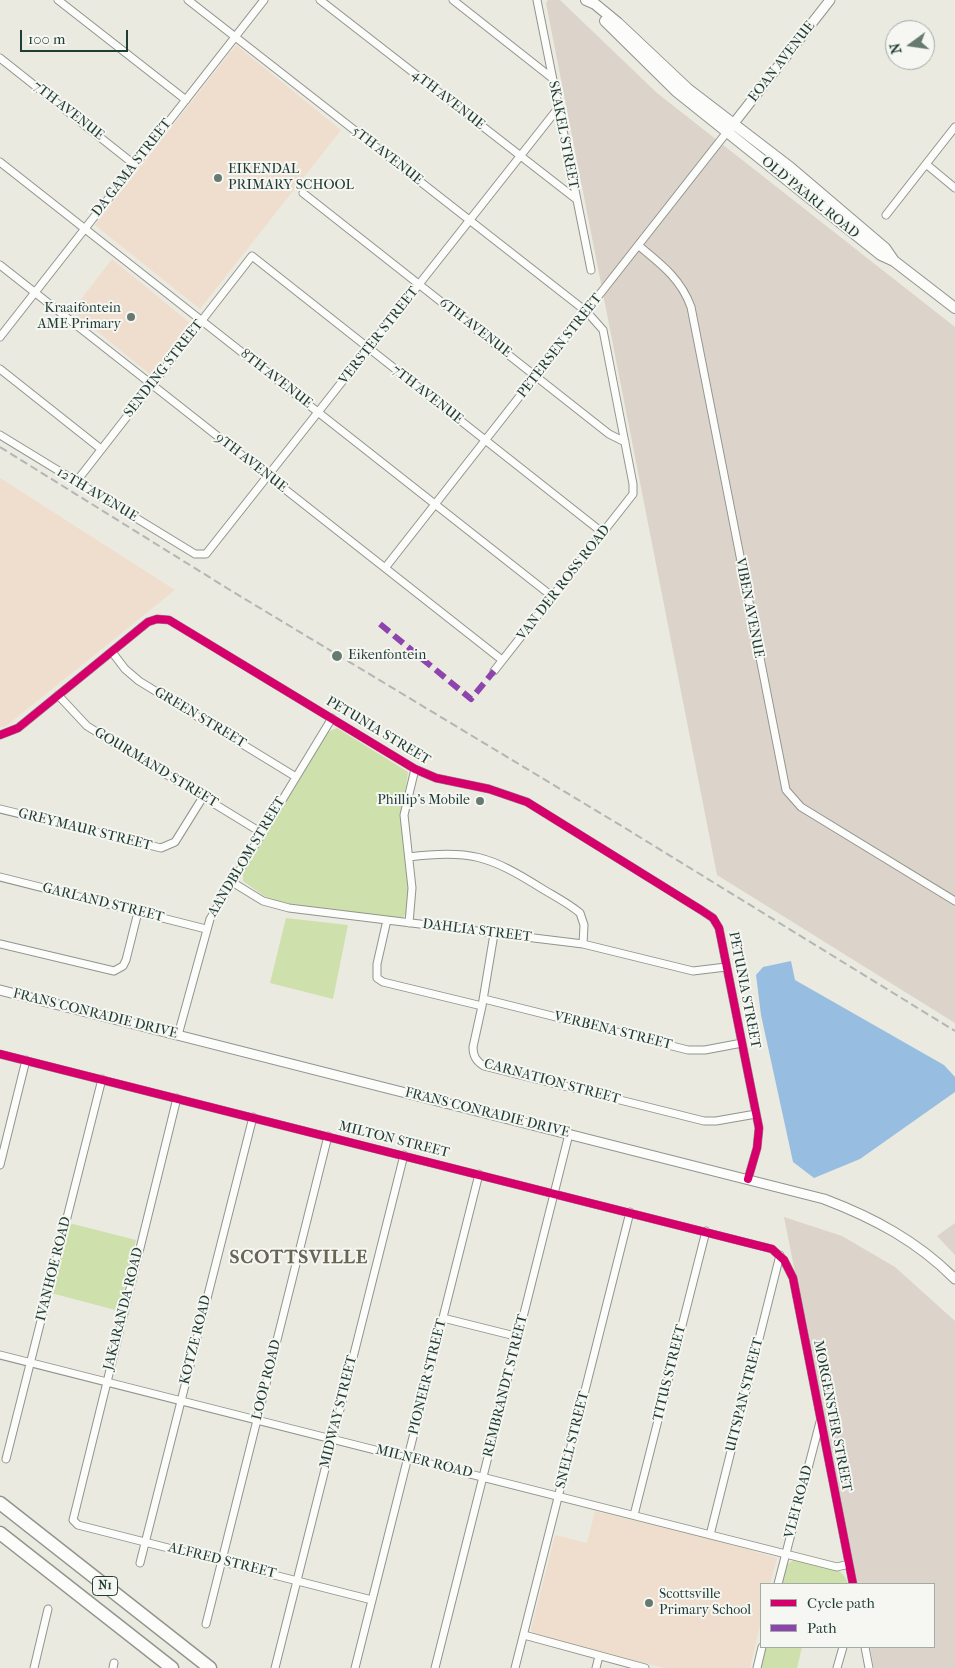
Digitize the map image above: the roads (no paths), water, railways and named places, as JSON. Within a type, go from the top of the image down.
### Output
[{"type":"highway","name":"N1","points":[[0,1503],[210,1668]]},
{"type":"highway","name":"N1","points":[[0,1533],[172,1668]]},
{"type":"main road","name":"OLD PAARL ROAD","points":[[587,1],[596,4],[618,23],[688,89],[791,168],[885,248],[894,261]]},
{"type":"main road","name":"OLD PAARL ROAD","points":[[587,1],[656,74],[881,255],[894,261],[955,308]]},
{"type":"street","points":[[58,0],[186,100]]},
{"type":"street","name":"5TH AVENUE","points":[[188,0],[587,312]]},
{"type":"street","name":"DA GAMA STREET","points":[[0,336],[264,0]]},
{"type":"street","name":"4TH AVENUE","points":[[320,0],[576,199]]},
{"type":"street","points":[[453,0],[552,78]]},
{"type":"street","name":"SKAKEL STREET","points":[[537,0],[591,270]]},
{"type":"street","name":"EOAN AVENUE","points":[[734,123],[830,0]]},
{"type":"street","name":"7TH AVENUE","points":[[0,58],[135,165]]},
{"type":"street","name":"VERSTER STREET","points":[[194,554],[202,555],[209,552],[558,107]]},
{"type":"street","name":"PETERSEN STREET","points":[[385,568],[734,123]]},
{"type":"street","points":[[886,215],[955,128]]},
{"type":"street","name":"8TH AVENUE","points":[[0,162],[553,597]]},
{"type":"street","points":[[926,164],[955,188]]},
{"type":"street","name":"6TH AVENUE","points":[[303,193],[609,434],[625,442]]},
{"type":"street","name":"VIBEN AVENUE","points":[[639,246],[672,274],[683,290],[691,307],[786,790],[800,807],[955,901]]},
{"type":"street","name":"7TH AVENUE","points":[[252,256],[603,534]]},
{"type":"street","name":"SENDING STREET","points":[[76,482],[252,256]]},
{"type":"street","name":"9TH AVENUE","points":[[0,265],[502,660]]},
{"type":"street","points":[[587,312],[603,330],[625,442]]},
{"type":"street","points":[[0,369],[101,449]]},
{"type":"street","name":"12TH AVENUE","points":[[0,435],[194,554]]},
{"type":"street","name":"VAN DER ROSS ROAD","points":[[494,671],[633,494],[634,484],[625,442]]},
{"type":"street","name":"PETUNIA STREET","points":[[0,735],[18,728],[148,622],[157,619],[169,620],[415,769],[436,778],[489,789],[527,802],[701,910],[712,918],[719,928],[759,1136],[748,1179]]},
{"type":"street","name":"GREEN STREET","points":[[112,652],[125,669],[139,681],[296,777]]},
{"type":"street","name":"GOURMAND STREET","points":[[58,695],[87,726],[262,833]]},
{"type":"street","name":"AANDBLOM STREET","points":[[178,1035],[206,929],[232,882],[332,718]]},
{"type":"street","points":[[409,923],[412,888],[404,815],[415,769]]},
{"type":"street","name":"GREYMAUR STREET","points":[[0,809],[161,848],[175,842],[203,797]]},
{"type":"street","points":[[409,857],[453,853],[492,861],[507,867],[580,913],[584,925],[583,944]]},
{"type":"street","name":"GARLAND STREET","points":[[0,877],[206,929]]},
{"type":"street","name":"DAHLIA STREET","points":[[232,882],[275,905],[583,944],[693,971],[726,967]]},
{"type":"street","points":[[0,944],[107,971],[114,971],[123,966],[126,960],[138,912]]},
{"type":"street","name":"VERBENA STREET","points":[[387,920],[377,964],[378,978],[384,982],[483,1002],[688,1050],[705,1050],[742,1043]]},
{"type":"street","name":"CARNATION STREET","points":[[494,934],[473,1053],[478,1063],[704,1121],[716,1122],[756,1114]]},
{"type":"street","name":"FRANS CONRADIE DRIVE","points":[[0,990],[824,1199],[876,1221],[908,1239],[939,1263],[955,1279]]},
{"type":"street","name":"MILTON STREET","points":[[0,1054],[762,1245],[780,1255]]},
{"type":"street","points":[[0,1165],[26,1060]]},
{"type":"street","name":"IVANHOE ROAD","points":[[6,1459],[102,1079]]},
{"type":"street","name":"JAKARANDA ROAD","points":[[73,1520],[177,1098]]},
{"type":"street","name":"KOTZE ROAD","points":[[140,1563],[253,1117]]},
{"type":"street","name":"REMBRANDT STREET","points":[[435,1668],[570,1134]]},
{"type":"street","name":"LOOP ROAD","points":[[206,1624],[328,1136]]},
{"type":"street","name":"MIDWAY STREET","points":[[275,1668],[404,1155]]},
{"type":"street","name":"PIONEER STREET","points":[[355,1668],[479,1174]]},
{"type":"street","name":"SNELL STREET","points":[[515,1668],[630,1212]]},
{"type":"street","name":"TITUS STREET","points":[[634,1515],[706,1231]]},
{"type":"street","name":"MORGENSTER STREET","points":[[780,1255],[788,1266],[793,1278],[853,1583]]},
{"type":"street","name":"UITSPAN STREET","points":[[710,1535],[780,1255]]},
{"type":"street","points":[[443,1318],[519,1337]]},
{"type":"street","name":"MILNER ROAD","points":[[0,1356],[837,1567],[849,1564]]},
{"type":"street","name":"VLEI ROAD","points":[[778,1583],[820,1420]]},
{"type":"street","name":"ALFRED STREET","points":[[73,1520],[78,1525],[372,1600]]},
{"type":"street","points":[[34,1668],[48,1609]]},
{"type":"street","points":[[524,1636],[645,1668]]},
{"type":"street","points":[[757,1668],[762,1648]]},
{"type":"street","points":[[837,1668],[843,1648]]},
{"type":"street","points":[[865,1648],[869,1668]]},
{"type":"street","points":[[596,1668],[599,1656]]},
{"type":"water","points":[[791,961],[795,980],[944,1065],[955,1077],[955,1092],[860,1159],[814,1178],[793,1162],[761,1015],[756,975],[763,967]]},
{"type":"railway","points":[[0,447],[230,590],[625,828],[955,1031]]},
{"type":"place","name":"EIKENDAL PRIMARY SCHOOL","points":[[218,178]]},
{"type":"place","name":"Kraaifontein AME Primary","points":[[131,317]]},
{"type":"place","name":"Eikenfontein","points":[[337,656]]},
{"type":"place","name":"Phillip's Mobile","points":[[480,801]]},
{"type":"place","name":"Scottsville Primary School","points":[[649,1603]]},
{"type":"district","name":"SCOTTSVILLE","points":[[299,1258]]}]
